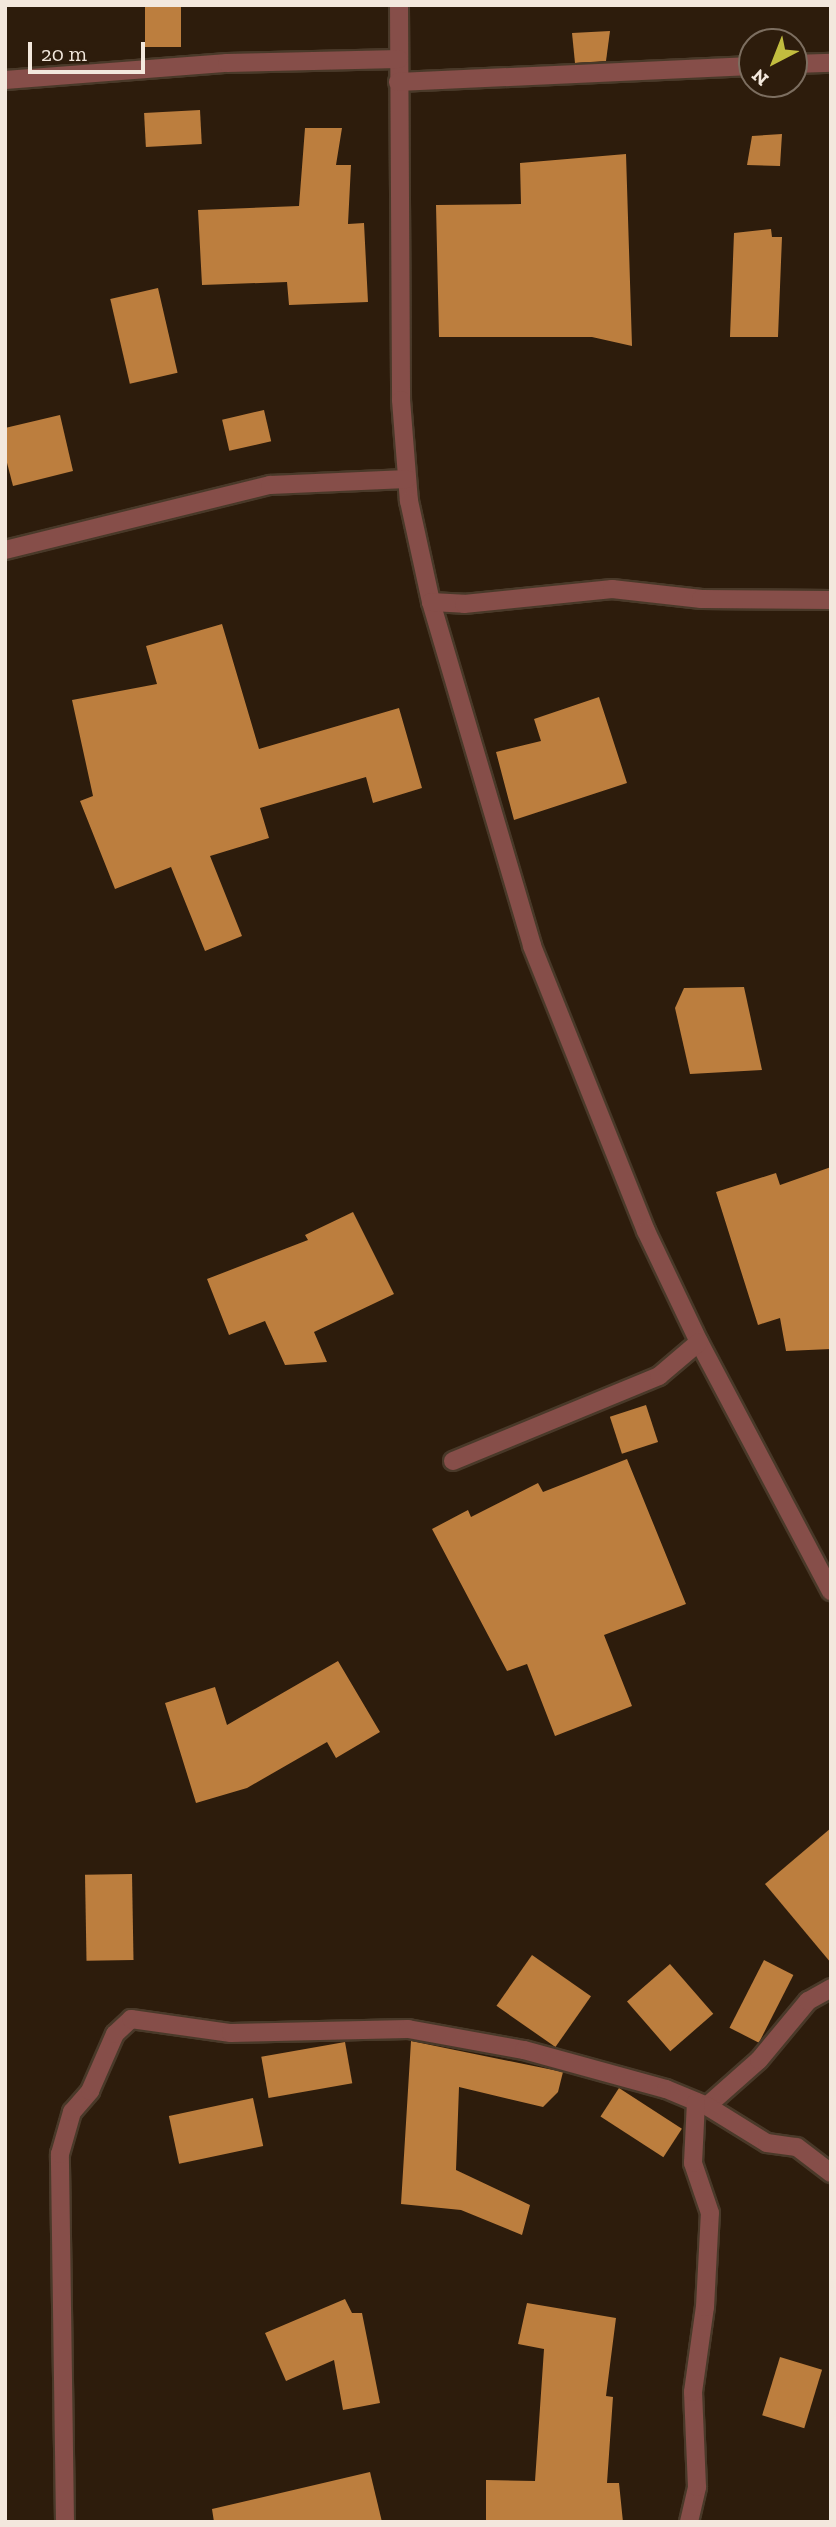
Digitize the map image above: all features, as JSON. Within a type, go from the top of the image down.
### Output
[{"type":"street","points":[[399,5],[401,400],[407,480],[431,602],[532,946],[646,1231],[699,1342],[831,1591]]},
{"type":"street","points":[[5,80],[265,61],[310,64],[399,59]]},
{"type":"street","points":[[808,64],[831,63]]},
{"type":"street","points":[[398,82],[738,67]]},
{"type":"street","points":[[5,550],[270,485],[407,480]]},
{"type":"street","points":[[431,602],[464,604],[612,589],[701,599],[831,600]]},
{"type":"street","points":[[453,1461],[659,1376],[699,1342]]},
{"type":"street","points":[[689,2522],[697,2487],[693,2392],[705,2307],[709,2213],[693,2163],[701,2104],[759,2060],[808,2001],[831,1988]]},
{"type":"street","points":[[65,2522],[60,2154],[72,2112],[90,2091],[115,2034],[131,2019],[231,2033],[408,2029],[524,2050],[666,2089],[701,2104],[767,2143],[797,2147],[831,2173]]},
{"type":"building","points":[[145,5],[181,5],[181,47],[145,47]]},
{"type":"building","points":[[610,31],[606,61],[575,63],[572,33]]},
{"type":"building","points":[[200,110],[202,144],[146,147],[144,113]]},
{"type":"building","points":[[305,128],[342,128],[336,165],[351,165],[348,224],[364,223],[368,302],[289,305],[287,282],[202,285],[198,210],[299,206]]},
{"type":"building","points":[[782,134],[780,166],[747,165],[752,136]]},
{"type":"building","points":[[626,154],[632,346],[592,337],[439,337],[436,205],[521,204],[520,163]]},
{"type":"building","points":[[771,229],[772,237],[782,237],[778,337],[730,337],[734,233]]},
{"type":"building","points":[[158,288],[178,373],[130,384],[110,299]]},
{"type":"building","points":[[264,410],[271,441],[229,451],[222,420]]},
{"type":"building","points":[[60,415],[73,471],[13,486],[5,455],[5,428]]},
{"type":"building","points":[[222,624],[259,749],[399,708],[422,788],[373,803],[366,777],[260,808],[269,838],[210,856],[242,936],[205,951],[171,867],[115,889],[80,801],[93,796],[72,700],[157,684],[146,646]]},
{"type":"building","points":[[599,697],[627,783],[514,820],[496,752],[541,741],[534,719]]},
{"type":"building","points":[[744,987],[762,1070],[690,1074],[675,1008],[684,988]]},
{"type":"building","points":[[831,1167],[831,1349],[786,1351],[780,1318],[758,1325],[716,1192],[776,1173],[780,1185]]},
{"type":"building","points":[[353,1212],[394,1294],[314,1332],[327,1362],[285,1365],[265,1321],[229,1335],[207,1279],[308,1240],[305,1235]]},
{"type":"building","points":[[646,1405],[658,1442],[622,1454],[610,1417]]},
{"type":"building","points":[[627,1459],[686,1604],[604,1635],[632,1706],[555,1736],[527,1664],[507,1671],[432,1529],[468,1510],[471,1517],[538,1483],[543,1492]]},
{"type":"building","points":[[338,1661],[380,1732],[336,1758],[327,1742],[247,1788],[196,1803],[165,1703],[215,1687],[227,1725]]},
{"type":"building","points":[[831,1828],[831,1963],[765,1884]]},
{"type":"building","points":[[132,1874],[134,1960],[87,1961],[85,1875]]},
{"type":"building","points":[[532,1955],[591,1996],[555,2047],[496,2006]]},
{"type":"building","points":[[764,1960],[793,1975],[759,2043],[729,2028]]},
{"type":"building","points":[[670,1964],[713,2014],[670,2051],[627,2001]]},
{"type":"building","points":[[411,2041],[563,2072],[558,2092],[543,2107],[459,2087],[456,2170],[530,2205],[522,2235],[461,2210],[401,2204]]},
{"type":"building","points":[[345,2042],[352,2083],[269,2098],[261,2057]]},
{"type":"building","points":[[619,2088],[682,2129],[663,2157],[600,2117]]},
{"type":"building","points":[[253,2098],[263,2146],[179,2164],[169,2116]]},
{"type":"building","points":[[345,2299],[352,2313],[362,2313],[380,2403],[343,2410],[334,2360],[286,2381],[265,2333]]},
{"type":"building","points":[[527,2303],[616,2318],[606,2396],[613,2397],[607,2483],[619,2483],[623,2522],[486,2522],[486,2480],[535,2481],[544,2349],[518,2344]]},
{"type":"building","points":[[780,2357],[822,2370],[804,2428],[762,2415]]},
{"type":"building","points":[[370,2472],[382,2522],[214,2522],[212,2509]]}]
